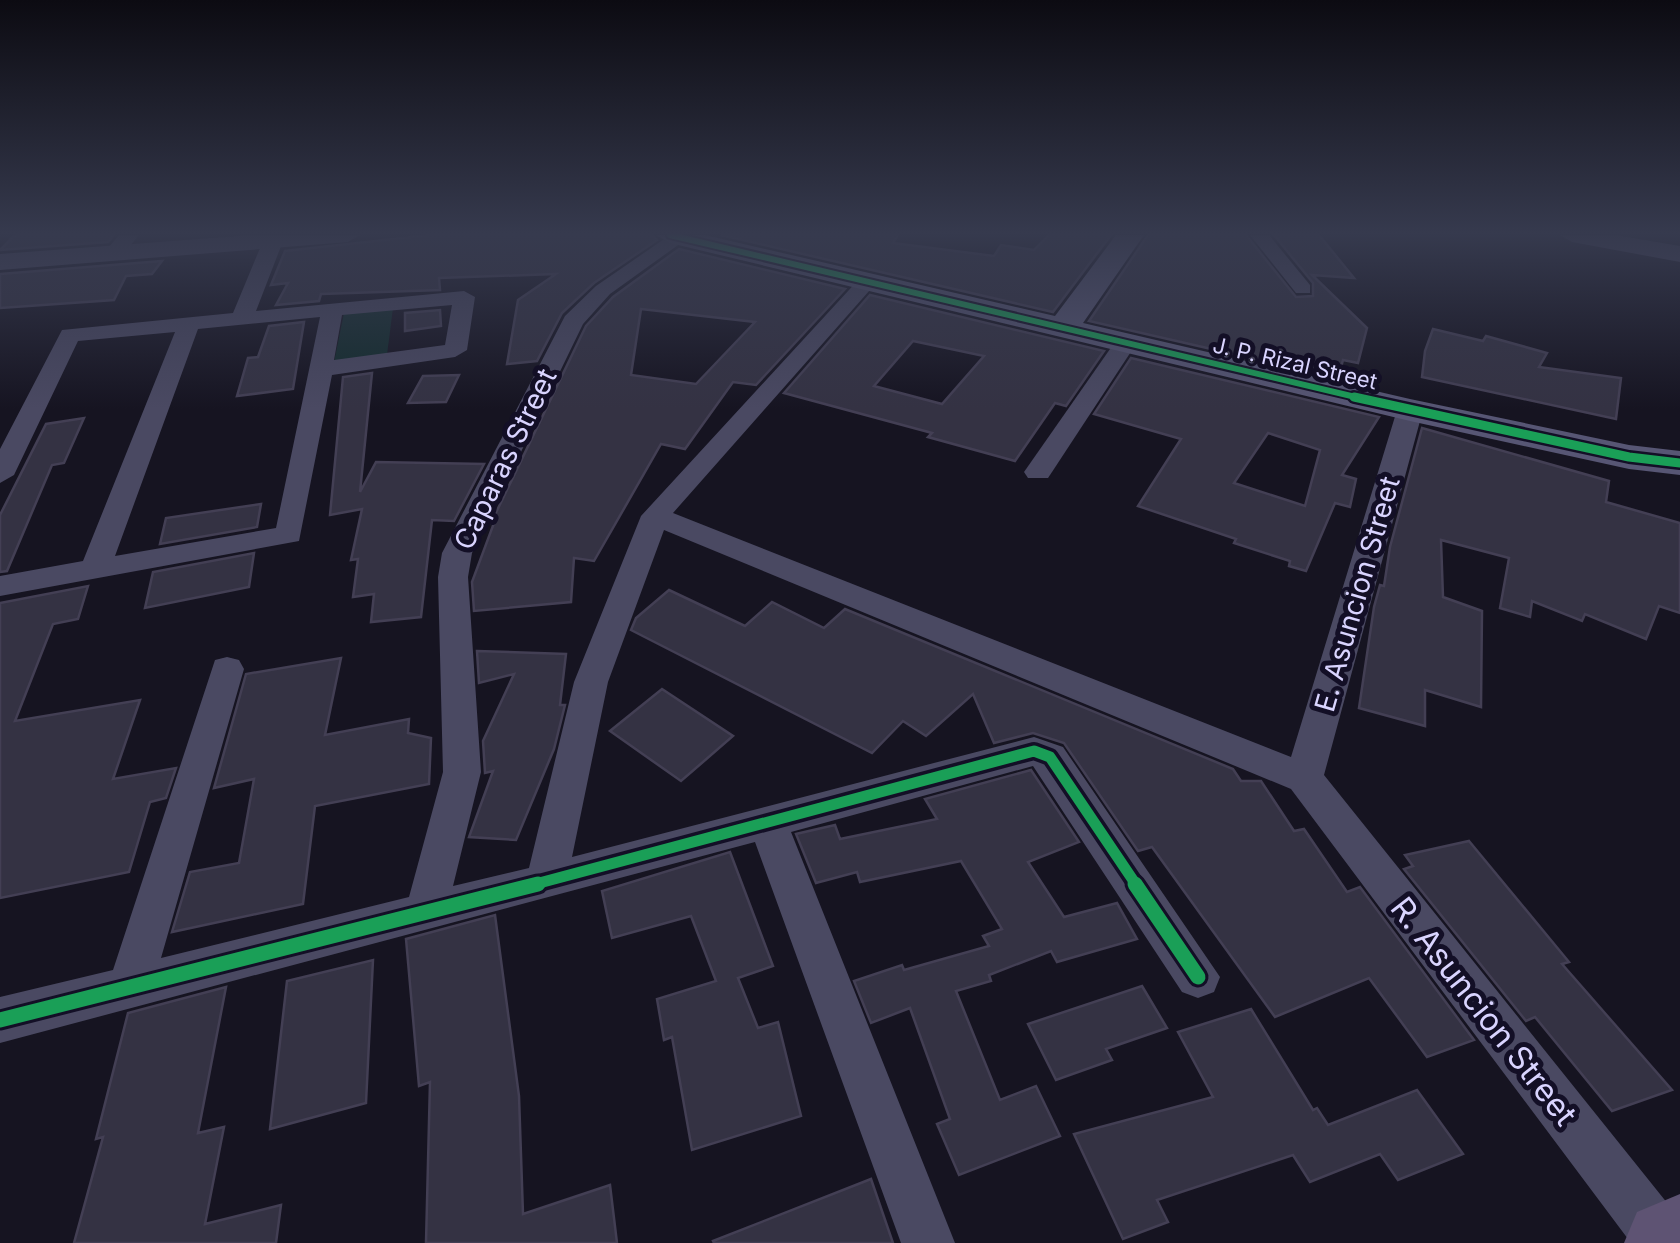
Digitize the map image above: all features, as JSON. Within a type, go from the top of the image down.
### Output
[{"type":"main road","name":"J. P. Rizal Street","points":[[912,293],[1410,410],[1629,457],[1680,463]]},
{"type":"main road","points":[[1062,330],[1088,293]]},
{"type":"main road","points":[[1629,457],[1680,474]]},
{"type":"main road","points":[[1667,1243],[1680,1238]]},
{"type":"street","points":[[243,316],[252,293]]},
{"type":"street","name":"Caparas Street","points":[[426,912],[462,772],[453,577],[457,553],[573,321],[600,293]]},
{"type":"street","points":[[546,882],[591,682],[655,516],[857,293]]},
{"type":"street","points":[[4,460],[70,335],[464,297],[456,350],[321,370]]},
{"type":"street","points":[[0,586],[289,535],[332,308]]},
{"type":"street","points":[[95,569],[190,321]]},
{"type":"street","points":[[1038,472],[1125,344]]},
{"type":"street","name":"E. Asuncion Street","points":[[1304,778],[1410,410]]},
{"type":"street","points":[[655,516],[1304,778]]},
{"type":"street","points":[[130,988],[227,669]]},
{"type":"street","points":[[0,1020],[546,882],[1034,751],[1050,758],[1198,977]]},
{"type":"street","name":"R. Asuncion Street","points":[[1304,778],[1667,1243]]},
{"type":"street","points":[[767,821],[928,1243]]},
{"type":"green space","points":[[393,308],[387,355],[334,362],[344,313]]},
{"type":"building","points":[[0,293],[117,293],[114,300],[0,308]]},
{"type":"building","points":[[283,293],[351,293],[321,294],[319,301],[276,305]]},
{"type":"building","points":[[528,293],[583,293],[562,313],[537,361],[507,364],[518,300]]},
{"type":"building","points":[[618,293],[841,293],[756,385],[733,382],[685,449],[661,444],[594,561],[574,558],[571,602],[474,611],[472,582],[491,523],[586,326]],"holes":[[[641,309],[755,322],[696,384],[631,375]]]},
{"type":"building","points":[[971,293],[1067,293],[1053,312]]},
{"type":"building","points":[[1108,293],[1293,293],[1296,297],[1331,293],[1367,328],[1358,363],[1343,360],[1338,378],[1089,321]]},
{"type":"building","points":[[870,295],[1104,351],[1066,406],[1055,403],[1015,461],[928,437],[932,433],[784,393]],"holes":[[[913,341],[984,356],[942,404],[874,386]]]},
{"type":"building","points":[[440,310],[441,326],[405,331],[405,313]]},
{"type":"building","points":[[304,322],[293,389],[237,396],[248,358],[258,357],[269,326]]},
{"type":"building","points":[[1433,329],[1483,341],[1486,336],[1547,353],[1539,367],[1621,378],[1616,419],[1422,377]]},
{"type":"building","points":[[1131,358],[1379,417],[1342,475],[1356,479],[1350,507],[1335,503],[1306,571],[1289,566],[1290,561],[1234,543],[1236,539],[1138,506],[1181,439],[1094,414]],"holes":[[[1268,433],[1320,450],[1305,506],[1234,483]]]},
{"type":"building","points":[[372,373],[360,492],[376,462],[484,464],[454,521],[432,520],[421,617],[371,622],[374,594],[353,597],[358,559],[351,560],[362,509],[330,515],[343,377]]},
{"type":"building","points":[[459,375],[446,402],[408,403],[423,376]]},
{"type":"building","points":[[84,418],[64,463],[52,465],[7,571],[0,572],[0,515],[46,424]]},
{"type":"building","points":[[1422,428],[1609,481],[1606,502],[1680,523],[1680,613],[1659,606],[1646,639],[1585,614],[1582,621],[1532,601],[1530,617],[1500,608],[1509,558],[1441,540],[1443,597],[1482,611],[1481,707],[1425,690],[1425,726],[1359,708],[1374,607],[1380,585],[1384,586],[1390,547]]},
{"type":"building","points":[[261,504],[257,527],[160,544],[166,518]]},
{"type":"building","points":[[254,553],[249,587],[145,608],[153,572]]},
{"type":"building","points":[[88,586],[78,619],[53,624],[15,721],[140,700],[113,779],[176,768],[166,798],[150,802],[129,872],[0,898],[0,603]]},
{"type":"building","points":[[669,590],[745,626],[772,602],[824,628],[845,609],[1233,769],[1241,781],[1261,781],[1294,831],[1304,829],[1347,892],[1360,887],[1474,1040],[1427,1057],[1369,978],[1275,1017],[1152,847],[1138,851],[1064,743],[1033,733],[994,743],[973,694],[926,736],[903,721],[872,753],[631,630],[636,618]]},
{"type":"building","points":[[477,651],[566,654],[560,705],[565,705],[554,749],[516,840],[469,837],[493,771],[485,773],[483,741],[514,674],[479,683]]},
{"type":"building","points":[[341,658],[325,735],[409,719],[408,733],[431,738],[429,784],[315,806],[303,904],[172,932],[190,872],[239,863],[254,779],[214,788],[246,674]]},
{"type":"building","points":[[662,689],[733,736],[681,781],[610,731]]},
{"type":"building","points":[[1031,770],[1079,842],[1028,862],[1064,917],[1117,903],[1137,939],[1057,962],[1051,951],[989,975],[991,981],[956,991],[1000,1100],[1036,1086],[1060,1136],[959,1175],[937,1124],[950,1119],[910,1008],[871,1023],[854,981],[902,965],[904,970],[989,946],[983,936],[1002,929],[961,861],[860,882],[857,872],[816,883],[796,834],[835,825],[840,839],[937,819],[925,799]]},
{"type":"building","points":[[1469,841],[1569,962],[1562,964],[1672,1090],[1612,1111],[1535,1017],[1526,1021],[1404,869],[1413,866],[1405,855]]},
{"type":"building","points":[[730,852],[773,966],[738,978],[758,1028],[778,1022],[801,1116],[692,1150],[672,1037],[664,1040],[657,999],[716,981],[691,916],[612,938],[602,891]]},
{"type":"building","points":[[495,915],[519,1096],[523,1214],[610,1185],[617,1243],[426,1243],[430,1082],[419,1086],[406,939]]},
{"type":"building","points":[[373,960],[366,1103],[270,1129],[287,981]]},
{"type":"building","points":[[1142,986],[1167,1028],[1106,1049],[1112,1060],[1056,1080],[1028,1024]]},
{"type":"building","points":[[226,987],[198,1133],[224,1127],[205,1224],[281,1205],[276,1243],[74,1243],[103,1137],[96,1139],[128,1013]]},
{"type":"building","points":[[1251,1009],[1313,1110],[1317,1108],[1328,1125],[1417,1090],[1463,1154],[1398,1180],[1380,1154],[1310,1182],[1293,1155],[1157,1200],[1168,1222],[1123,1239],[1074,1134],[1213,1097],[1178,1032]]},
{"type":"building","points":[[871,1179],[893,1243],[713,1241]]},
{"type":"cycle path","points":[[915,293],[1410,410],[1629,457],[1680,463]]},
{"type":"cycle path","points":[[0,1020],[546,882],[1034,751],[1050,757],[1198,977]]}]
